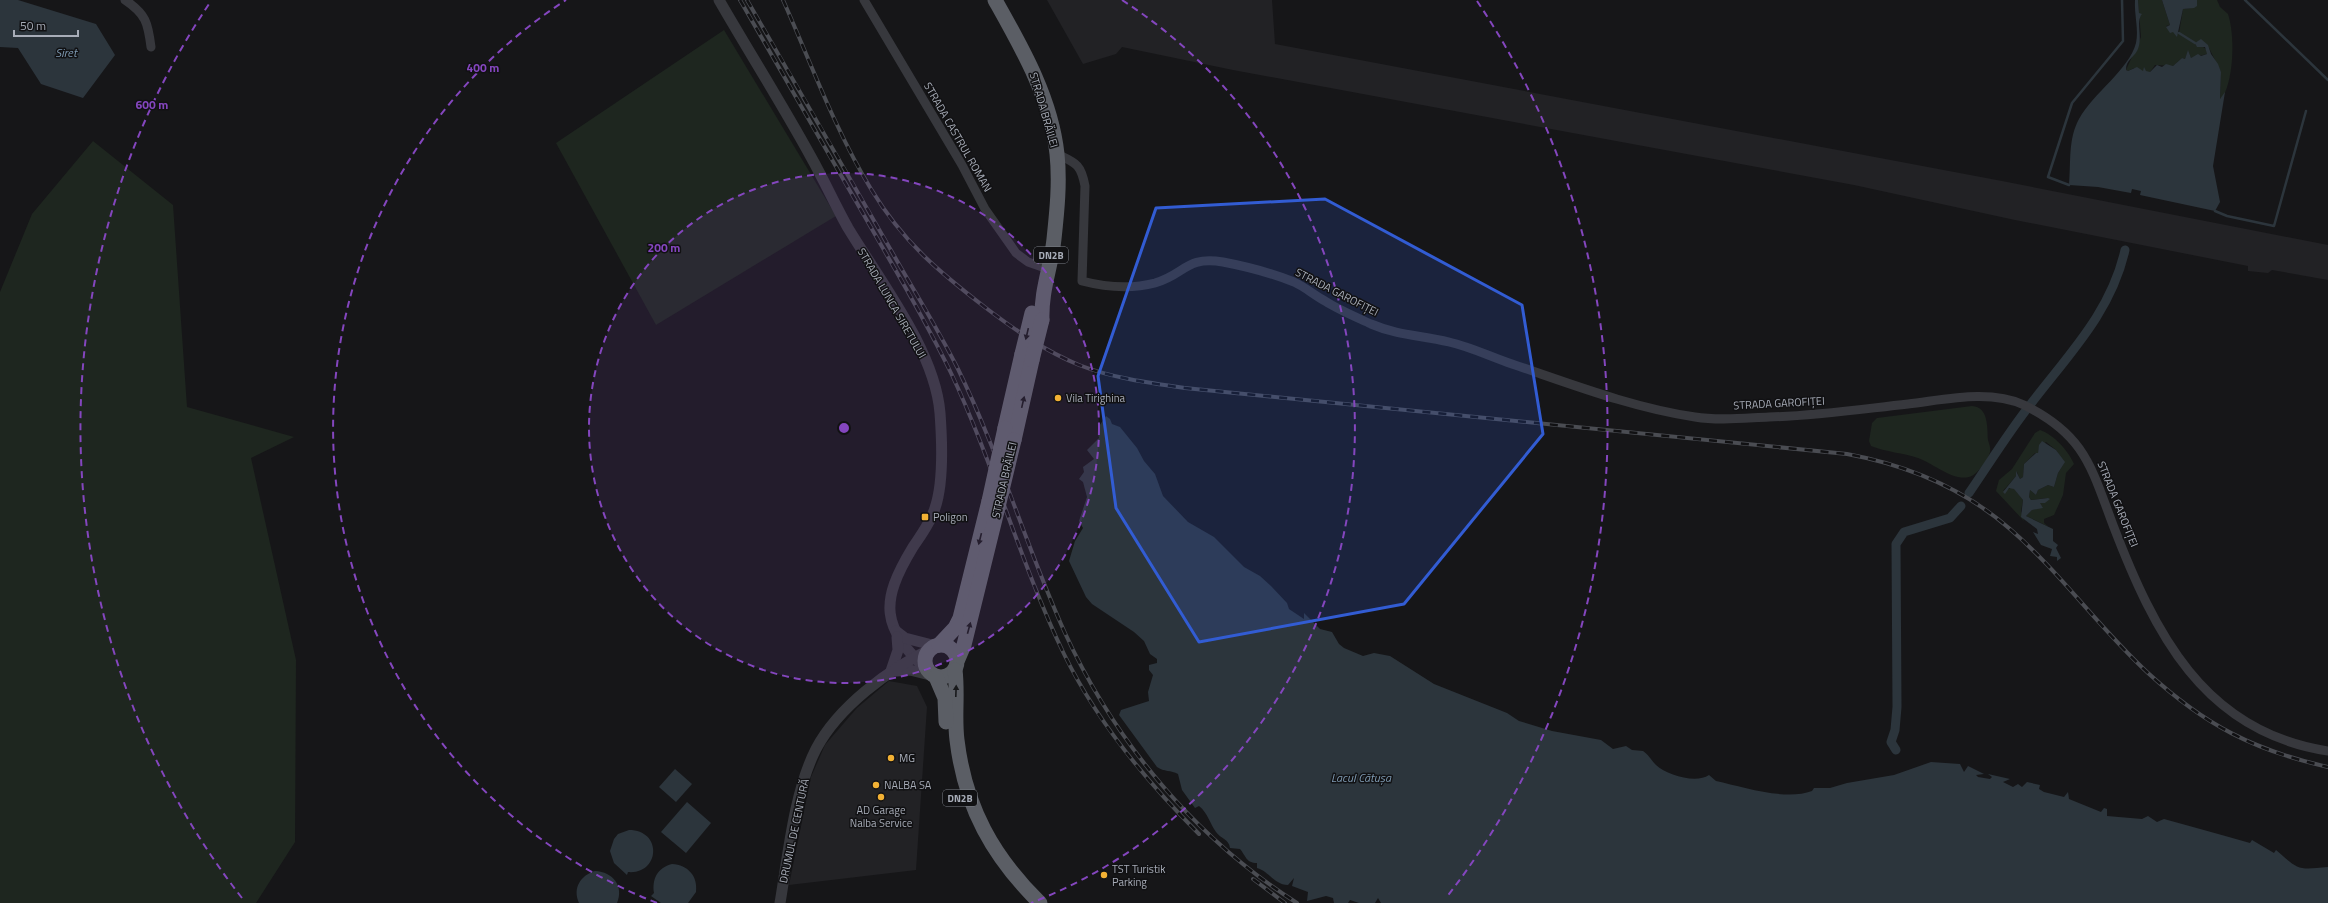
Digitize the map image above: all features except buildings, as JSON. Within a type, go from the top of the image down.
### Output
[{"type":"highway","name":"STRADA BRĂILEI","points":[[995,0],[1030,64],[1042,96],[1057,154],[1056,210],[1054,242],[1027,357],[1005,428],[993,506],[968,631],[956,665],[957,739],[961,766],[970,797],[981,824],[995,851],[1012,874],[1040,903]]},
{"type":"highway","name":"STRADA BRĂILEI","points":[[935,647],[955,628],[960,618],[1014,440],[1027,357]]},
{"type":"highway","points":[[933,675],[949,676],[956,665],[949,647],[935,647]]},
{"type":"highway","name":"DN2B","points":[[935,647],[926,658],[926,668],[933,675],[945,698],[947,740],[952,769],[972,828],[987,856],[1004,880],[1026,903]]},
{"type":"street","points":[[125,0],[136,7],[148,24],[151,47]]},
{"type":"street","name":"STRADA LUNCA SIRETULUI","points":[[718,0],[810,156],[847,226],[916,341],[934,379],[940,421],[938,495],[931,518],[903,564],[895,582],[889,610],[893,628],[913,657],[933,675]]},
{"type":"street","name":"STRADA CASTRUL ROMAN","points":[[864,0],[962,165],[986,209],[1016,253],[1028,262],[1048,269]]},
{"type":"street","name":"STRADA GAROFIȚEI","points":[[1057,154],[1078,164],[1083,174],[1085,186],[1082,281],[1105,286],[1143,285],[1163,280],[1198,260],[1224,262],[1291,281],[1323,300],[1373,325],[1409,337],[1450,342],[1631,402],[1697,418],[1774,417],[1985,397],[2023,405],[2067,434],[2083,453],[2099,484],[2113,526],[2147,606],[2191,675],[2217,700],[2248,725],[2285,742],[2328,751]]},
{"type":"street","points":[[893,628],[905,638],[935,647]]},
{"type":"street","points":[[893,628],[898,650],[891,671],[910,670],[933,675]]},
{"type":"street","name":"DRUMUL DE CENTURĂ","points":[[780,903],[801,791],[816,750],[839,717],[891,671],[913,657],[935,647]]},
{"type":"highlighted area","points":[[1325,199],[1522,305],[1543,434],[1404,604],[1199,642],[1116,508],[1098,376],[1156,208]]},
{"type":"shaded area","points":[[1047,0],[1272,0],[1275,44],[2002,181],[2328,245],[2328,280],[2272,270],[2268,273],[2248,271],[2248,266],[2015,220],[1854,185],[1233,70],[1122,47],[1116,54],[1083,64]]},
{"type":"shaded area","points":[[2138,0],[2162,0],[2170,25],[2166,26],[2173,32],[2179,33],[2183,9],[2191,8],[2197,0],[2217,0],[2220,7],[2228,14],[2232,33],[2231,67],[2227,89],[2223,97],[2220,99],[2221,72],[2209,48],[2202,46],[2207,50],[2207,54],[2191,58],[2188,51],[2185,59],[2182,58],[2173,66],[2155,65],[2150,72],[2141,72],[2134,68],[2128,71],[2126,70],[2141,37]]},
{"type":"shaded area","points":[[724,30],[836,216],[656,325],[556,143]]},
{"type":"shaded area","points":[[93,141],[173,205],[187,407],[294,437],[251,458],[296,660],[295,842],[256,903],[0,903],[0,292],[32,214]]},
{"type":"shaded area","points":[[1972,406],[1978,407],[1984,414],[1987,424],[1990,450],[1989,455],[1982,467],[1972,476],[1963,478],[1949,474],[1924,460],[1871,446],[1869,441],[1872,423],[1877,418]]},
{"type":"shaded area","points":[[2040,430],[2050,435],[2060,444],[2068,453],[2074,464],[2066,473],[2063,495],[2054,515],[2044,519],[2044,523],[2049,527],[2026,516],[2032,510],[2039,508],[2038,502],[2045,503],[2047,498],[2031,500],[2029,497],[2030,490],[2036,495],[2038,490],[2048,485],[2054,487],[2058,473],[2064,463],[2056,450],[2046,442],[2039,448],[2038,453],[2035,453],[2024,464],[2023,477],[2020,479],[2017,472],[2016,476],[2003,491],[2013,487],[2023,500],[2021,511],[2024,521],[1996,491],[1999,480],[2012,469],[2035,433]]},
{"type":"shaded area","points":[[889,681],[917,686],[927,707],[916,870],[789,885],[811,777],[825,745],[857,708]]},
{"type":"water","name":"Siret","points":[[0,0],[18,0],[96,24],[115,55],[83,98],[41,84],[18,48],[0,47]]},
{"type":"water","points":[[2135,0],[2138,0],[2139,13],[2142,14],[2139,21],[2140,41],[2137,51],[2128,61],[2126,70],[2128,71],[2137,67],[2143,71],[2144,67],[2146,71],[2150,72],[2157,65],[2162,67],[2166,64],[2173,66],[2182,58],[2185,59],[2188,50],[2191,58],[2198,54],[2201,56],[2207,54],[2205,47],[2197,47],[2195,43],[2201,39],[2208,45],[2211,54],[2218,64],[2221,72],[2220,99],[2225,92],[2213,166],[2220,202],[2215,211],[2140,195],[2141,191],[2132,189],[2131,193],[2098,187],[2069,185],[2071,151],[2075,127],[2085,109],[2126,63],[2136,43],[2137,33]]},
{"type":"water","points":[[2162,0],[2197,0],[2197,6],[2194,8],[2183,9],[2177,37],[2173,32],[2170,33],[2166,27],[2170,25]]},
{"type":"water","name":"Lacul Cătușa","points":[[1106,416],[1110,419],[1112,424],[1120,427],[1137,448],[1144,461],[1155,474],[1163,496],[1188,522],[1214,537],[1244,567],[1260,576],[1287,603],[1289,609],[1304,619],[1304,613],[1320,629],[1332,632],[1339,644],[1344,648],[1363,656],[1374,653],[1390,656],[1434,684],[1507,713],[1519,721],[1552,731],[1601,740],[1613,749],[1626,746],[1632,750],[1643,751],[1661,769],[1674,775],[1697,779],[1709,775],[1716,781],[1777,794],[1802,794],[1812,791],[1814,788],[1830,788],[1847,783],[1894,775],[1931,762],[1960,764],[1964,772],[1968,766],[1984,774],[1976,775],[1978,777],[1990,779],[1992,777],[1988,774],[2010,779],[2003,782],[2013,787],[2018,784],[2022,787],[2027,782],[2040,785],[2039,789],[2044,792],[2064,797],[2068,792],[2069,799],[2101,812],[2104,808],[2107,809],[2107,816],[2142,819],[2148,816],[2157,822],[2164,819],[2250,843],[2252,840],[2274,853],[2276,850],[2289,862],[2299,867],[2328,867],[2328,903],[1381,903],[1378,898],[1375,903],[1359,903],[1350,900],[1348,903],[1334,903],[1333,898],[1326,896],[1307,901],[1308,892],[1292,886],[1294,878],[1288,885],[1279,883],[1265,872],[1257,868],[1257,863],[1253,863],[1248,860],[1240,849],[1230,848],[1228,843],[1216,832],[1207,815],[1199,806],[1195,808],[1182,790],[1178,774],[1162,770],[1157,767],[1119,715],[1121,710],[1149,701],[1148,692],[1153,675],[1149,670],[1149,665],[1157,663],[1157,659],[1150,654],[1144,641],[1134,632],[1092,604],[1086,597],[1069,561],[1075,541],[1083,528],[1079,521],[1087,497],[1083,482],[1079,479],[1084,472],[1083,467],[1094,459],[1087,450],[1099,438],[1099,428]]},
{"type":"water","points":[[2042,441],[2056,450],[2065,462],[2058,473],[2054,487],[2048,485],[2038,490],[2036,495],[2030,490],[2029,497],[2031,500],[2050,499],[2045,503],[2040,503],[2043,508],[2032,510],[2026,516],[2053,529],[2053,541],[2058,545],[2056,548],[2061,558],[2057,561],[2057,557],[2050,556],[2052,549],[2041,545],[2033,532],[2038,534],[2037,529],[2021,517],[2023,500],[2014,489],[2009,488],[2005,494],[2003,492],[2016,476],[2016,471],[2020,479],[2023,477],[2024,464],[2036,453],[2038,453],[2039,445]]},
{"type":"water","points":[[675,769],[692,784],[676,802],[659,787]]},
{"type":"water","points":[[687,802],[711,823],[686,853],[661,832]]},
{"type":"water","points":[[629,830],[640,832],[648,837],[652,844],[653,852],[651,860],[646,867],[639,871],[628,872],[627,875],[614,863],[610,851],[614,839],[618,834]]},
{"type":"water","points":[[672,864],[687,869],[694,876],[696,892],[688,903],[661,903],[651,896],[654,893],[654,883],[659,871]]},
{"type":"water","points":[[595,871],[607,874],[615,881],[619,891],[617,903],[579,903],[577,897],[577,887],[579,883],[590,873]]},
{"type":"waterway","points":[[2069,185],[2048,177],[2072,103],[2123,41],[2122,0]]},
{"type":"waterway","points":[[2245,0],[2328,80]]},
{"type":"waterway","points":[[2179,33],[2195,43]]},
{"type":"waterway","points":[[2215,211],[2227,216],[2274,226],[2306,111]]},
{"type":"waterway","points":[[1969,493],[2014,426],[2073,351],[2099,314],[2118,273],[2125,250]]},
{"type":"waterway","points":[[1896,750],[1891,742],[1895,730],[1897,707],[1896,544],[1904,532],[1950,518],[1961,506]]},
{"type":"railway","points":[[740,0],[909,294],[951,373],[981,442],[1048,620],[1077,679],[1107,727],[1124,750],[1160,793],[1199,834]]},
{"type":"railway","points":[[747,0],[958,369],[987,434],[1038,568],[1065,633],[1085,673],[1108,712],[1133,749],[1192,818],[1225,849],[1260,877],[1297,903]]},
{"type":"railway","points":[[783,0],[824,96],[858,167],[883,208],[896,225],[922,254],[952,281],[1019,332],[1042,347],[1066,359],[1092,370],[1118,377],[1185,388],[1847,454],[1913,472],[1954,490],[1992,514],[2010,529],[2046,563],[2130,656],[2169,691],[2190,707],[2210,721],[2253,743],[2276,752],[2328,767]]},
{"type":"railway","points":[[1253,879],[1285,903]]},
{"type":"place","name":"Vila Tirighina","points":[[1058,398]]},
{"type":"place","name":"Poligon","points":[[925,517]]},
{"type":"place","name":"MG","points":[[891,758]]},
{"type":"place","name":"NALBA SA","points":[[876,785]]},
{"type":"place","name":"AD Garage Nalba Service","points":[[881,797]]},
{"type":"place","name":"TST Turistik Parking","points":[[1104,875]]}]
